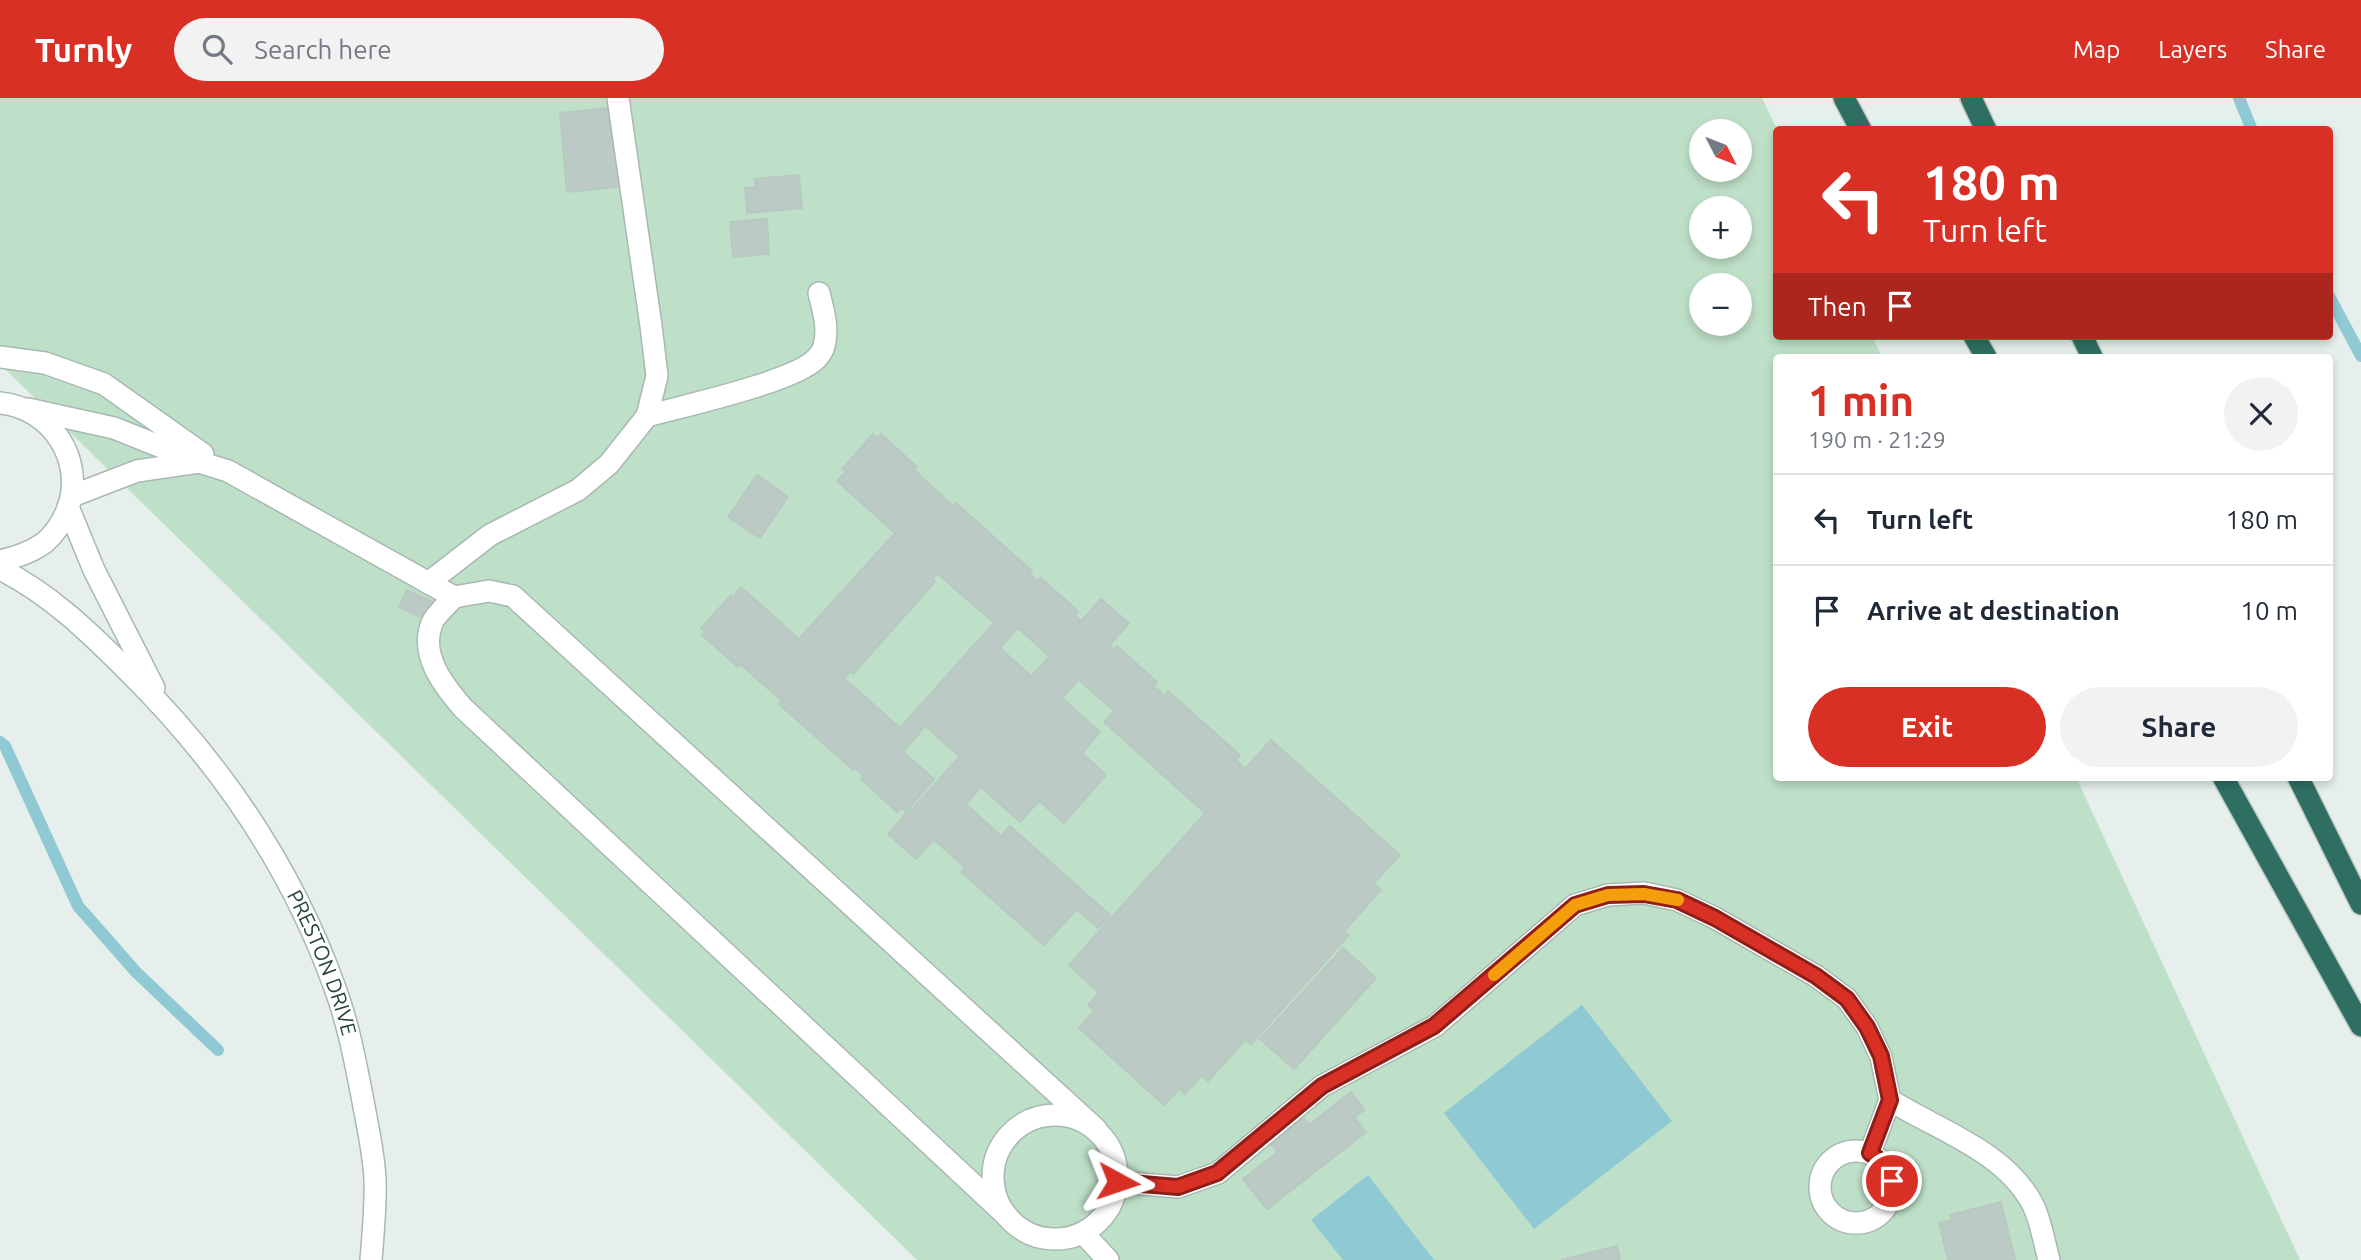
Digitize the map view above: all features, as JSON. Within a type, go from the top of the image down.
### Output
[{"type":"highway","points":[[1844,98],[1859,126]]},
{"type":"highway","points":[[1971,98],[1984,126]]},
{"type":"highway","points":[[2225,781],[2361,1026]]},
{"type":"highway","points":[[2300,781],[2361,904]]},
{"type":"street","points":[[428,583],[490,535],[578,490],[609,464],[647,416],[657,376],[618,98]]},
{"type":"street","points":[[647,416],[768,382],[803,368],[816,359],[824,347],[826,320],[819,292]]},
{"type":"street","points":[[0,357],[45,363],[104,384],[228,471],[454,597],[489,591],[513,596],[530,609],[1096,1129],[1108,1144],[1116,1162],[1118,1182],[1112,1202],[1100,1219],[1083,1233],[1063,1238],[1042,1237],[1023,1230],[463,708],[444,685],[432,663],[430,640],[433,622],[454,597]]},
{"type":"street","name":"PRESTON DRIVE","points":[[0,403],[28,409],[49,424],[64,445],[72,471],[70,502],[94,570],[162,705]]},
{"type":"street","points":[[28,409],[114,428],[199,463],[228,471]]},
{"type":"street","points":[[0,561],[23,556],[46,542],[63,521],[70,502],[137,471],[199,463]]},
{"type":"street","name":"PRESTON DRIVE","points":[[0,569],[48,598],[86,629],[162,705],[238,798],[307,920],[335,989],[352,1047],[375,1180],[371,1260]]},
{"type":"street","points":[[1118,1182],[1178,1187],[1217,1173],[1322,1086],[1434,1026],[1575,905],[1608,895],[1644,894],[1677,900],[1715,918],[1816,976],[1847,999],[1867,1027],[1881,1056],[1890,1100],[1870,1153]]},
{"type":"street","points":[[1890,1100],[1994,1159],[2015,1177],[2033,1205],[2049,1260]]},
{"type":"street","points":[[1007,1216],[997,1197],[993,1177],[997,1156],[1007,1138],[1022,1125],[1040,1117],[1059,1115],[1079,1119],[1096,1129]]},
{"type":"street","points":[[1083,1233],[1108,1260]]},
{"type":"green space","points":[[0,98],[1762,98],[1776,126],[1773,126],[1773,340],[1874,340],[1881,354],[1773,354],[1773,781],[2078,781],[2300,1260],[917,1260],[0,364]]},
{"type":"water","points":[[1582,1005],[1672,1121],[1534,1229],[1444,1113]]},
{"type":"water","points":[[1368,1175],[1434,1260],[1343,1260],[1311,1220]]},
{"type":"building","points":[[617,107],[624,186],[567,192],[560,113]]},
{"type":"building","points":[[799,175],[802,208],[747,213],[745,188],[756,187],[755,179]]},
{"type":"building","points":[[767,219],[769,254],[733,257],[730,222]]},
{"type":"building","points":[[873,434],[877,438],[881,434],[917,467],[914,470],[953,506],[956,503],[1032,571],[1029,574],[1038,581],[1041,578],[1078,611],[1075,615],[1080,620],[1048,655],[1018,628],[1000,648],[1030,675],[958,755],[925,726],[903,752],[934,779],[906,812],[901,808],[897,812],[861,779],[864,776],[855,768],[853,770],[779,704],[782,701],[702,635],[705,632],[701,628],[741,587],[799,639],[895,533],[837,481],[846,472],[842,469]],"holes":[[[937,573],[994,623],[900,728],[844,678],[850,671],[853,674],[935,582],[932,579]]]},
{"type":"building","points":[[757,475],[788,497],[760,538],[728,517]]},
{"type":"building","points":[[407,590],[435,603],[427,620],[399,607]]},
{"type":"building","points":[[1101,599],[1129,623],[1062,698],[1100,732],[1082,753],[1106,775],[1064,823],[1039,801],[1020,822],[981,787],[916,859],[888,834]]},
{"type":"building","points":[[1110,646],[1113,649],[1117,646],[1157,682],[1154,686],[1164,696],[1168,691],[1240,755],[1236,760],[1244,768],[1204,812],[1104,722],[1114,711],[1079,680]]},
{"type":"building","points":[[1271,740],[1400,855],[1374,883],[1381,890],[1344,931],[1349,935],[1251,1044],[1246,1039],[1208,1081],[1202,1075],[1185,1094],[1179,1089],[1164,1105],[1079,1028],[1094,1011],[1088,1005],[1099,993],[1069,965]]},
{"type":"building","points":[[967,805],[1001,836],[1010,826],[1110,915],[1098,928],[1077,909],[1044,945],[961,872],[965,867],[935,841]]},
{"type":"building","points":[[1343,948],[1376,978],[1294,1069],[1260,1039]]},
{"type":"building","points":[[1351,1092],[1364,1110],[1354,1117],[1366,1132],[1267,1209],[1243,1179],[1278,1152],[1271,1144],[1304,1118],[1309,1125]]},
{"type":"building","points":[[2001,1202],[2015,1260],[1948,1260],[1939,1223],[1952,1220],[1950,1215]]},
{"type":"building","points":[[1617,1246],[1620,1260],[1561,1260]]},
{"type":"waterway","points":[[2239,98],[2250,126]]},
{"type":"waterway","points":[[2333,304],[2361,356]]},
{"type":"waterway","points":[[0,742],[5,746],[78,906],[136,972],[218,1050]]},
{"type":"slow traffic","points":[[1494,975],[1575,905],[1608,895],[1644,894],[1678,900]]},
{"type":"route","points":[[1118,1182],[1178,1187],[1217,1173],[1322,1086],[1434,1026],[1575,905],[1608,895],[1644,894],[1677,900],[1715,918],[1816,976],[1847,999],[1867,1027],[1881,1056],[1890,1100],[1870,1153],[1888,1169],[1892,1181]]}]
